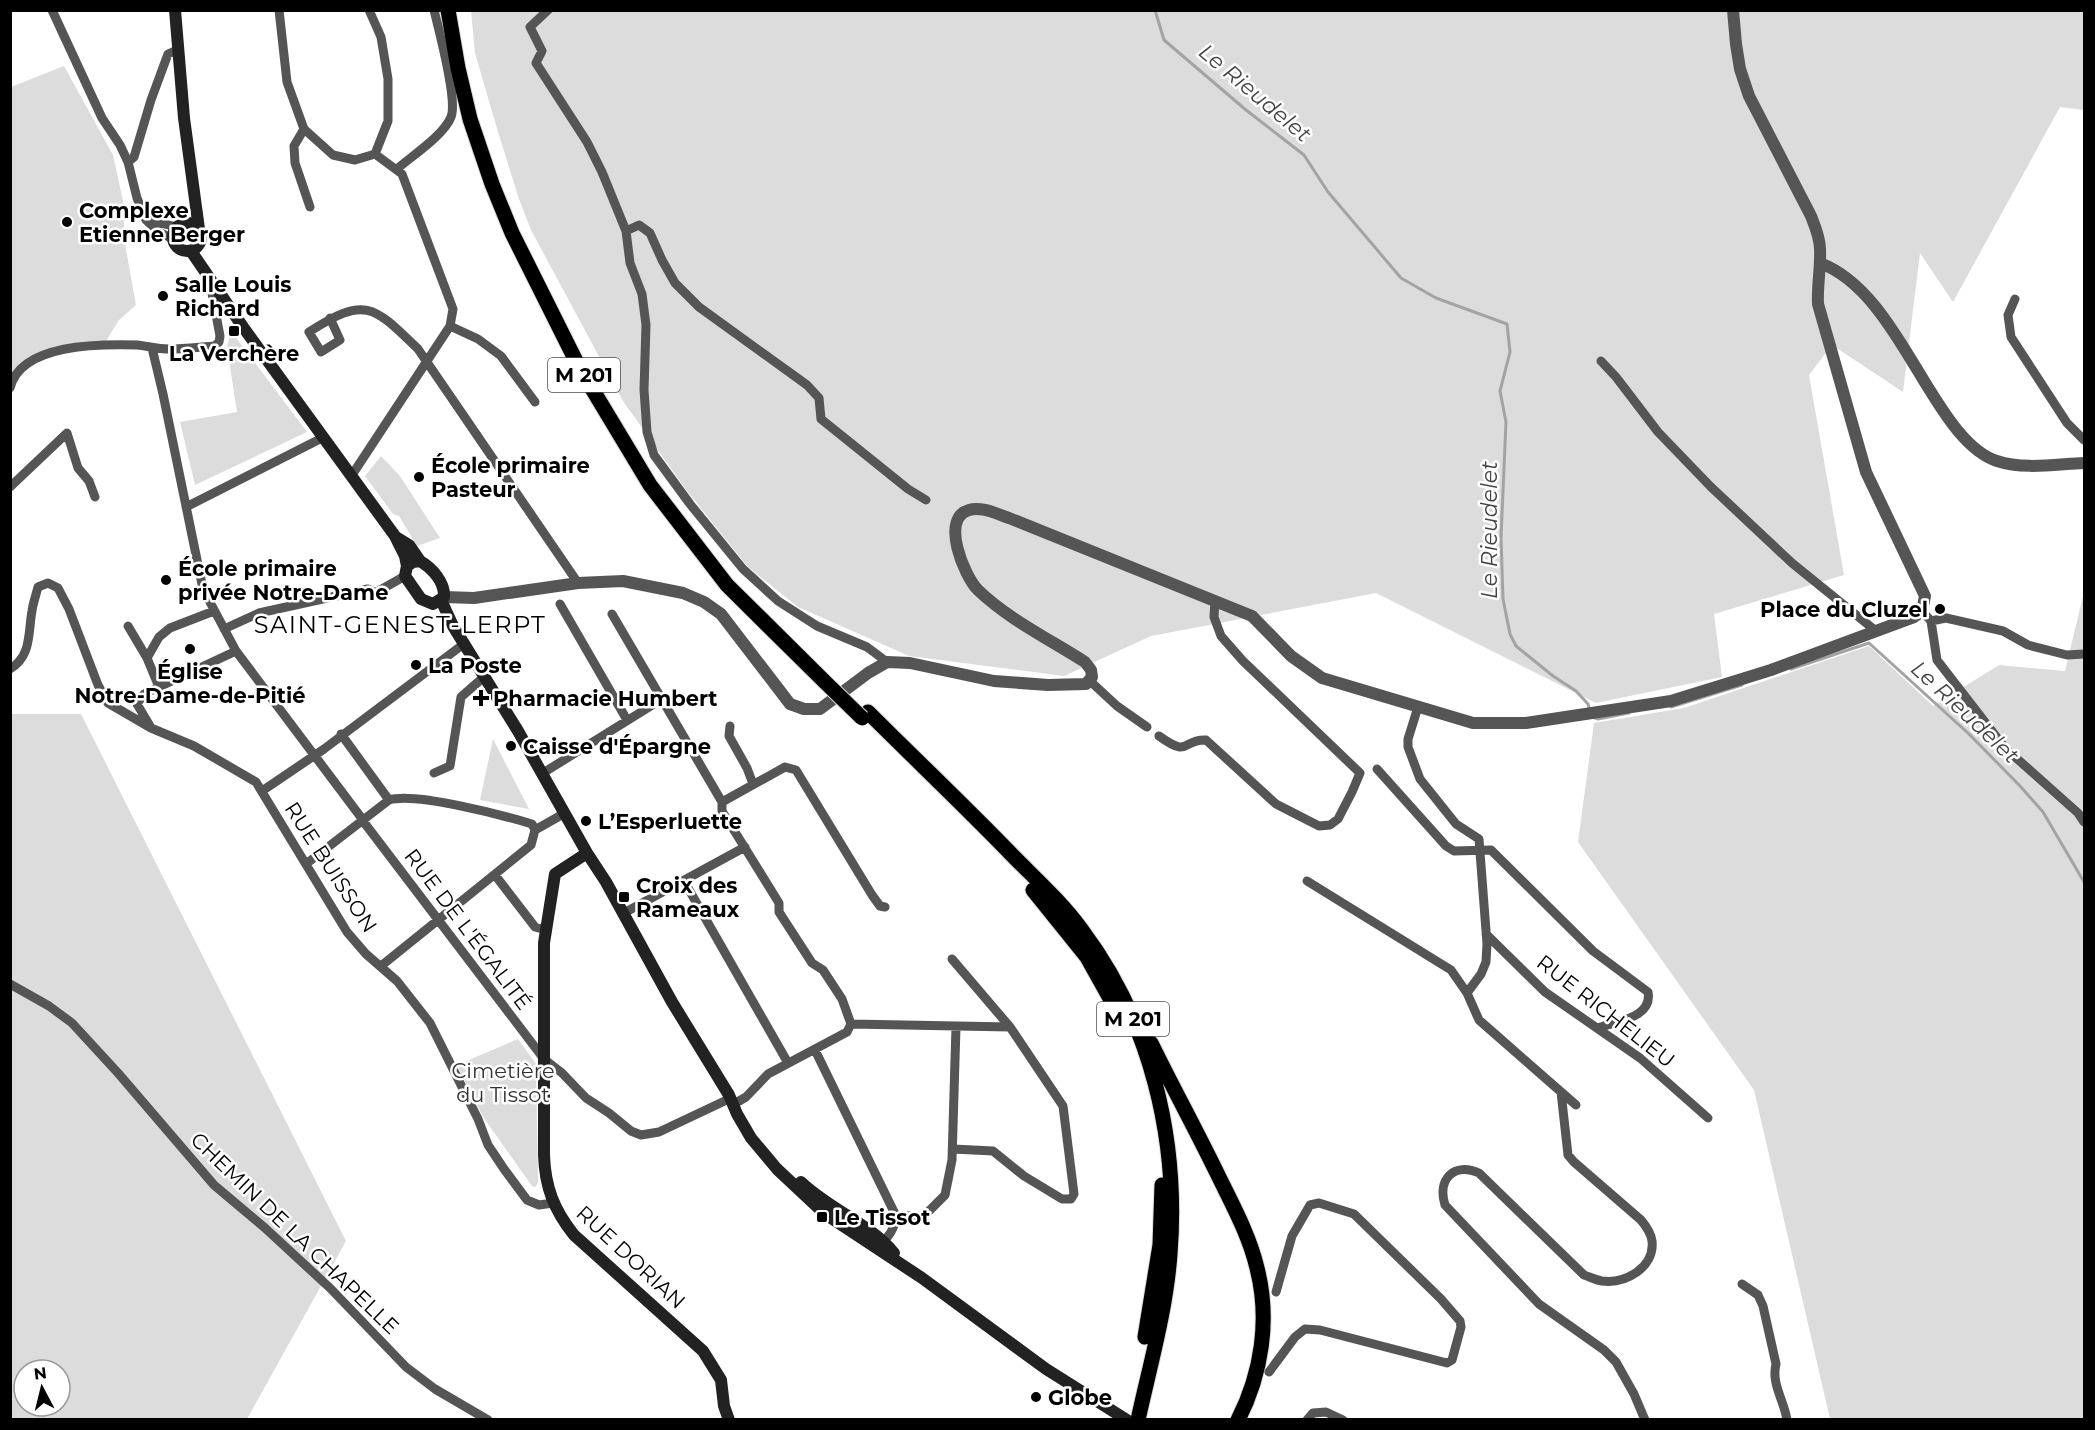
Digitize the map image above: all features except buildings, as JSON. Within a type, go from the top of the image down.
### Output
[{"type":"highway","name":"M 201","points":[[448,10],[470,119],[492,184],[512,233],[579,367],[650,486],[720,576],[1041,884],[1081,928],[1114,978],[1149,1060],[1162,1108],[1172,1180],[1170,1257],[1138,1419]]},
{"type":"highway","name":"M 201","points":[[458,10],[470,79],[482,129],[501,182],[524,235],[611,408],[650,471],[716,559],[827,678]]},
{"type":"highway","name":"M 201","points":[[865,715],[988,842],[1064,926],[1087,957],[1107,991],[1125,1024],[1140,1064],[1151,1101],[1158,1138],[1162,1176],[1160,1245],[1151,1308],[1128,1419]]},
{"type":"highway","points":[[1114,978],[1133,1007],[1209,1157],[1246,1237],[1257,1268],[1263,1304],[1263,1334],[1252,1387],[1238,1419]]},
{"type":"main road","points":[[175,10],[177,50],[195,207],[202,236],[195,248]]},
{"type":"main road","points":[[195,207],[178,230],[180,249],[195,248]]},
{"type":"main road","points":[[178,230],[192,224],[199,229]]},
{"type":"main road","points":[[195,248],[212,282],[228,303]]},
{"type":"main road","points":[[195,248],[243,327],[395,536],[405,556],[406,571],[421,599],[441,597]]},
{"type":"main road","points":[[395,536],[409,545],[420,561],[426,565],[453,626],[543,772],[751,1138],[777,1169],[825,1214],[880,1244],[903,1265],[1046,1369],[1128,1419]]},
{"type":"main road","points":[[406,571],[413,562],[420,561]]},
{"type":"main road","name":"RUE DORIAN","points":[[587,853],[555,874],[546,930],[544,1172],[553,1203],[561,1220],[580,1241],[703,1351],[721,1380],[724,1406],[729,1419]]},
{"type":"main road","name":"RUE DORIAN","points":[[720,1419],[724,1406]]},
{"type":"street","points":[[52,10],[102,118],[128,162],[137,198],[146,220],[178,230]]},
{"type":"street","points":[[279,10],[287,82],[304,129],[333,154],[355,160],[375,154]]},
{"type":"street","points":[[369,10],[381,37],[388,79],[388,121],[375,154]]},
{"type":"street","points":[[397,169],[442,130],[452,116],[452,96],[434,10]]},
{"type":"street","points":[[548,10],[530,27],[542,51],[536,63],[587,142],[602,172],[626,231],[630,263],[642,294],[646,326],[644,390],[647,432],[654,455],[743,569],[778,601],[817,626],[867,647],[887,662]]},
{"type":"street","points":[[1090,681],[1091,670],[1085,662],[999,608],[976,588],[966,570],[955,538],[955,524],[959,516],[967,510],[979,509],[1009,518],[1215,600],[1252,616],[1291,656],[1322,678],[1473,723],[1526,723],[1671,701],[1771,670],[1914,617],[1922,611],[1925,596],[1866,472],[1818,304],[1820,247],[1811,216],[1749,96],[1739,61],[1733,10]]},
{"type":"street","points":[[128,162],[134,157],[168,54],[177,50]]},
{"type":"street","points":[[304,129],[294,146],[295,163],[310,207]]},
{"type":"street","points":[[352,475],[450,326],[453,309],[402,174],[375,154]]},
{"type":"street","points":[[626,231],[639,225],[650,233],[675,283],[699,307],[807,385],[819,398],[821,419],[908,489],[926,500]]},
{"type":"street","points":[[1820,263],[1851,281],[1878,311],[1899,340],[1944,413],[1968,442],[1981,453],[1996,461],[2017,465],[2085,463]]},
{"type":"street","points":[[10,388],[12,379],[22,367],[36,357],[57,350],[138,345],[168,349],[215,346],[220,336],[212,282]]},
{"type":"street","points":[[2015,299],[2008,315],[2011,337],[2067,423],[2085,440]]},
{"type":"street","points":[[330,318],[356,309],[373,311],[398,330],[427,360],[578,583]]},
{"type":"street","points":[[450,326],[478,339],[501,356],[535,402]]},
{"type":"street","name":"RUE DE L'ÉGALITÉ","points":[[152,348],[203,589],[236,651],[544,1059],[562,1073],[586,1098],[631,1131],[641,1135],[659,1132],[732,1101]]},
{"type":"street","points":[[1601,361],[1658,432],[1711,487],[1792,563],[1876,631]]},
{"type":"street","points":[[10,487],[67,433],[78,468],[89,481],[95,497]]},
{"type":"street","points":[[186,507],[324,437]]},
{"type":"street","points":[[224,628],[259,613],[368,589],[375,593],[406,571]]},
{"type":"street","points":[[441,597],[474,598],[578,583],[622,581],[683,593],[704,602],[722,614],[790,704],[804,709],[820,709],[868,673],[887,662],[910,663],[994,681],[1080,685],[1090,681]]},
{"type":"street","name":"RUE BUISSON","points":[[10,669],[16,666],[26,652],[38,587],[48,583],[58,588],[69,609],[98,685],[108,703],[151,728],[194,746],[256,782],[347,932],[366,954],[397,981],[430,1023],[488,1145],[527,1200],[539,1205],[553,1203]]},
{"type":"street","points":[[1159,736],[1178,748],[1185,748],[1200,739],[1206,740],[1276,804],[1319,826],[1330,825],[1338,819],[1353,792],[1360,773],[1243,661],[1221,636],[1214,616],[1215,600]]},
{"type":"street","points":[[560,604],[627,720]]},
{"type":"street","points":[[147,658],[159,637],[170,628],[214,611]]},
{"type":"street","points":[[1922,611],[1931,621],[1937,660],[2005,748],[2078,813],[2085,822]]},
{"type":"street","points":[[612,614],[722,802],[722,811],[779,903],[779,912],[812,963],[823,970],[842,999],[851,1024],[847,1032],[768,1074],[746,1097],[732,1101]]},
{"type":"street","points":[[1931,621],[1946,618],[2003,631],[2028,645],[2067,655],[2085,654]]},
{"type":"street","points":[[128,626],[147,658],[159,687]]},
{"type":"street","points":[[262,791],[315,755],[465,643]]},
{"type":"street","points":[[151,728],[137,704],[144,694],[236,651]]},
{"type":"street","points":[[434,773],[450,766],[462,697],[485,676]]},
{"type":"street","points":[[1090,681],[1117,706],[1147,727]]},
{"type":"street","points":[[543,772],[662,699]]},
{"type":"street","points":[[1418,708],[1408,747],[1420,779],[1456,824],[1479,839],[1486,963],[1467,993]]},
{"type":"street","points":[[730,726],[729,736],[753,784]]},
{"type":"street","points":[[341,734],[389,800]]},
{"type":"street","points":[[722,802],[785,768],[790,767],[796,770],[872,895],[880,906],[885,907]]},
{"type":"street","points":[[1377,769],[1446,846],[1454,850],[1491,850],[1593,951],[1648,992],[1648,1002],[1644,1010],[1621,1021],[1598,1028]]},
{"type":"street","points":[[306,864],[361,819],[399,796],[505,816],[533,827],[565,813]]},
{"type":"street","points":[[381,966],[531,846],[533,827]]},
{"type":"street","points":[[624,913],[745,847]]},
{"type":"street","points":[[495,874],[535,927],[546,930]]},
{"type":"street","points":[[684,881],[788,1063]]},
{"type":"street","points":[[1307,881],[1451,970],[1467,993],[1479,1020],[1576,1105]]},
{"type":"street","name":"RUE RICHELIEU","points":[[1486,934],[1545,992],[1640,1058],[1708,1118]]},
{"type":"street","points":[[952,959],[1010,1027],[1063,1106],[1074,1194],[1071,1199],[1062,1199],[1024,1176],[993,1151],[953,1149]]},
{"type":"street","name":"CHEMIN DE LA CHAPELLE","points":[[10,984],[49,1006],[72,1023],[214,1185],[330,1288],[406,1367],[435,1389],[489,1419]]},
{"type":"street","points":[[851,1024],[1010,1027]]},
{"type":"street","points":[[896,1216],[924,1216],[945,1195],[953,1149],[956,1027]]},
{"type":"street","points":[[815,1050],[896,1216],[896,1222],[880,1244]]},
{"type":"street","points":[[1561,1092],[1568,1155],[1641,1220],[1648,1229],[1652,1240],[1651,1252],[1648,1261],[1641,1269],[1620,1280],[1603,1281],[1584,1275],[1479,1173],[1472,1170],[1458,1170],[1451,1174],[1443,1185],[1445,1205],[1539,1304],[1604,1350],[1616,1362],[1645,1419]]},
{"type":"street","points":[[1269,1372],[1295,1337],[1305,1329],[1320,1330],[1447,1363],[1452,1360],[1461,1327],[1460,1320],[1441,1299],[1354,1214],[1320,1203],[1310,1205],[1292,1236],[1276,1292]]},
{"type":"street","points":[[1742,1284],[1758,1295],[1763,1306],[1776,1364],[1773,1373],[1787,1419]]},
{"type":"street","points":[[1307,1419],[1313,1413],[1326,1412],[1343,1419]]},
{"type":"green space","points":[[471,11],[2084,11],[2084,110],[2060,107],[1953,302],[1920,253],[1903,392],[1832,345],[1809,375],[1844,575],[1714,614],[1722,677],[1596,703],[1376,593],[1151,636],[1064,676],[909,656],[798,607],[748,567],[687,491],[623,401],[531,230],[519,199],[475,53]]},
{"type":"green space","name":"Complexe Etienne Berger","points":[[64,66],[113,155],[123,201],[125,244],[136,305],[119,320],[106,341],[66,344],[42,351],[20,365],[11,376],[11,87]]},
{"type":"green space","points":[[231,331],[307,432],[195,485],[180,422],[237,412],[227,347]]},
{"type":"green space","points":[[381,456],[400,476],[440,538],[417,546],[399,516],[393,514],[365,476]]},
{"type":"green space","points":[[2084,592],[2084,1419],[1830,1419],[1754,1090],[1578,842],[1594,723],[1684,708],[1869,646],[1933,706],[1999,665],[2065,671]]},
{"type":"green space","points":[[10,714],[81,714],[346,1241],[247,1419],[11,1419]]},
{"type":"green space","points":[[493,739],[529,809],[480,800]]},
{"type":"green space","name":"Cimetière du Tissot","points":[[518,1039],[536,1064],[538,1183],[535,1187],[532,1186],[483,1117],[457,1065]]},
{"type":"waterway","name":"Le Rieudelet","points":[[1155,10],[1164,40],[1246,110],[1304,155],[1328,192],[1401,278],[1436,298],[1507,324],[1510,352],[1500,391],[1506,422],[1501,537],[1503,599],[1510,634],[1516,646],[1553,676],[1576,691],[1588,704],[1590,711]]},
{"type":"waterway","name":"Le Rieudelet","points":[[1791,669],[1869,643],[1969,734],[2020,786],[2043,812],[2084,882]]},
{"type":"waterway","name":"Le Rieudelet","points":[[1671,707],[1742,685]]},
{"type":"waterway","name":"Le Rieudelet","points":[[1592,717],[1598,719],[1629,713]]},
{"type":"place","name":"Complexe Etienne Berger","points":[[67,222]]},
{"type":"place","name":"Salle Louis Richard","points":[[163,296]]},
{"type":"place","name":"La Verchère","points":[[234,331]]},
{"type":"place","name":"École primaire Pasteur","points":[[419,477]]},
{"type":"place","name":"École primaire privée Notre-Dame","points":[[166,580]]},
{"type":"place","name":"Place du Cluzel","points":[[1940,609]]},
{"type":"place","name":"Église Notre-Dame-de-Pitié","points":[[190,649]]},
{"type":"place","name":"La Poste","points":[[416,665]]},
{"type":"place","name":"Pharmacie Humbert","points":[[481,698]]},
{"type":"place","name":"Caisse d'Épargne","points":[[511,746]]},
{"type":"place","name":"L’Esperluette","points":[[586,821]]},
{"type":"place","name":"Croix des Rameaux","points":[[624,897]]},
{"type":"place","name":"Le Tissot","points":[[822,1217]]},
{"type":"place","name":"Globe","points":[[1036,1397]]},
{"type":"district","name":"SAINT-GENEST-LERPT","points":[[400,624]]}]
